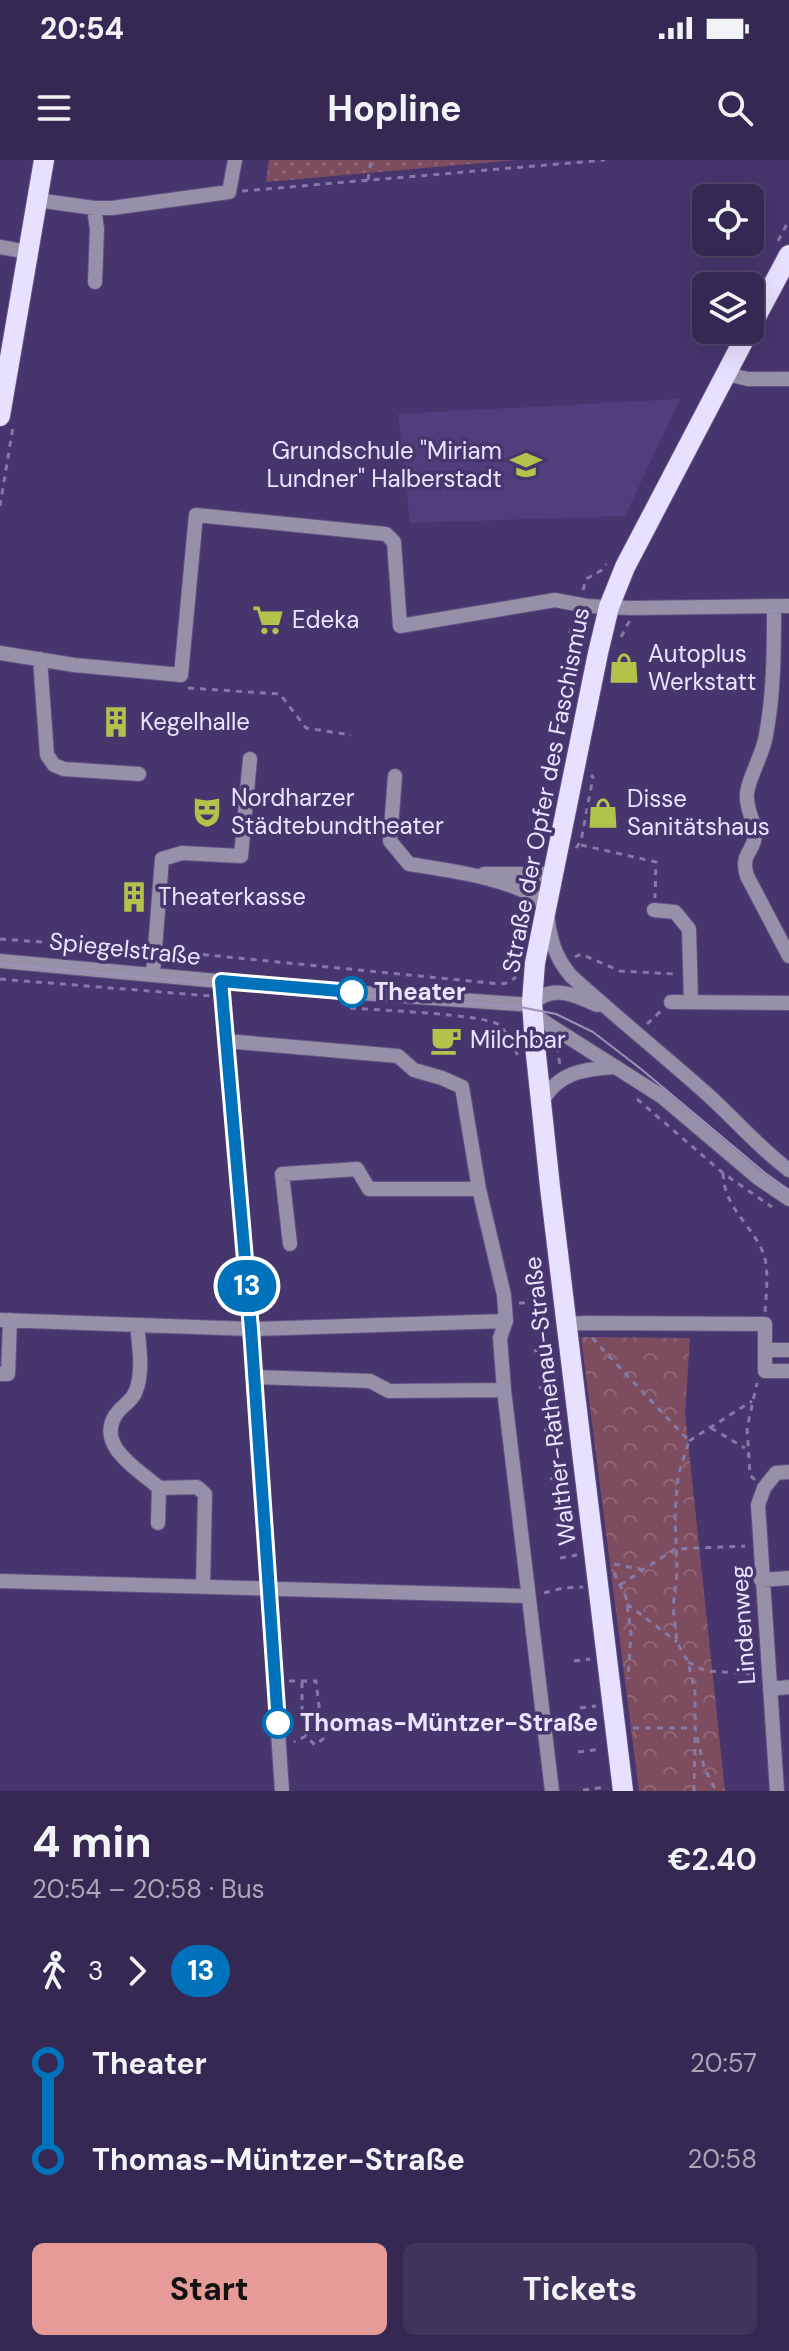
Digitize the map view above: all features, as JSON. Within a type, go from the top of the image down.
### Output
[{"type":"main road","points":[[0,416],[44,160]]},
{"type":"main road","name":"Straße der Opfer des Faschismus","points":[[764,302],[789,255]]},
{"type":"main road","name":"Straße der Opfer des Faschismus","points":[[532,1005],[535,963],[546,905],[609,607],[625,567],[742,344]]},
{"type":"main road","name":"Walther-Rathenau-Straße","points":[[532,1005],[541,1103],[573,1324],[617,1788]]},
{"type":"street","points":[[37,200],[94,208],[229,192],[235,160]]},
{"type":"street","points":[[94,208],[97,229],[95,282]]},
{"type":"street","points":[[0,247],[28,252]]},
{"type":"street","points":[[726,374],[748,379],[789,379]]},
{"type":"street","points":[[0,653],[181,675],[196,515],[386,534],[394,542],[400,626],[562,600],[609,607],[782,606],[763,752],[746,795],[755,835],[744,866],[789,956]]},
{"type":"street","points":[[40,659],[47,755],[54,765],[64,769],[139,774]]},
{"type":"street","points":[[153,974],[162,859],[182,853],[241,856],[250,759]]},
{"type":"street","points":[[395,776],[390,841],[409,864],[468,874],[535,894],[546,905],[553,949],[571,976],[714,1100],[771,1157],[789,1170]]},
{"type":"street","points":[[468,874],[553,874]]},
{"type":"street","points":[[654,910],[675,912],[689,929],[691,1002]]},
{"type":"street","name":"Spiegelstraße","points":[[0,961],[304,989],[532,1005]]},
{"type":"street","points":[[221,981],[255,1377],[282,1791]]},
{"type":"street","points":[[620,1018],[583,999],[556,992],[540,996],[532,1005],[539,1018],[661,1096],[758,1178],[789,1199]]},
{"type":"street","points":[[671,1002],[789,1003]]},
{"type":"street","points":[[226,1041],[398,1056],[414,1070],[458,1084],[464,1092],[479,1189],[504,1295],[506,1321],[500,1338],[504,1390],[552,1791]]},
{"type":"street","points":[[541,1103],[548,1089],[561,1078],[596,1068],[616,1067]]},
{"type":"street","points":[[290,1244],[282,1174],[357,1169],[369,1189],[479,1189]]},
{"type":"street","points":[[0,1374],[8,1374],[5,1320],[251,1329],[506,1321]]},
{"type":"street","points":[[573,1324],[765,1324],[765,1371],[789,1371]]},
{"type":"street","points":[[137,1325],[136,1392],[116,1414],[111,1435],[128,1463],[159,1488],[197,1487],[205,1494],[203,1587]]},
{"type":"street","points":[[765,1350],[789,1350]]},
{"type":"street","points":[[255,1377],[370,1381],[389,1391],[504,1390]]},
{"type":"street","points":[[764,1488],[776,1473],[789,1472]]},
{"type":"street","points":[[158,1523],[159,1488]]},
{"type":"street","name":"Lindenweg","points":[[764,1488],[758,1505],[759,1545],[777,1791]]},
{"type":"street","points":[[761,1580],[789,1578]]},
{"type":"street","points":[[0,1581],[528,1596]]},
{"type":"street","points":[[769,1682],[789,1687]]},
{"type":"path","points":[[368,180],[371,160]]},
{"type":"path","points":[[229,192],[605,160]]},
{"type":"path","points":[[570,632],[586,579],[602,570],[610,559],[625,567]]},
{"type":"path","points":[[175,686],[280,694],[306,728],[351,735]]},
{"type":"path","points":[[580,845],[656,862],[654,910]]},
{"type":"path","points":[[0,939],[155,950],[500,984],[515,979],[520,971]]},
{"type":"path","points":[[570,960],[581,954],[620,971],[666,973],[691,978]]},
{"type":"path","points":[[0,979],[222,997]]},
{"type":"path","points":[[647,1024],[671,1002]]},
{"type":"path","points":[[348,1008],[474,1018],[498,1024]]},
{"type":"path","points":[[633,1096],[723,1173],[777,1209]]},
{"type":"path","points":[[723,1173],[723,1187],[739,1219],[763,1251],[767,1283],[765,1324]]},
{"type":"path","points":[[506,1321],[516,1303],[547,1303]]},
{"type":"path","points":[[573,1324],[585,1331],[689,1441]]},
{"type":"path","points":[[534,1351],[553,1348]]},
{"type":"path","points":[[764,1488],[750,1475],[747,1428],[758,1379],[765,1371]]},
{"type":"path","points":[[539,1388],[558,1385]]},
{"type":"path","points":[[694,1791],[695,1692],[688,1662],[677,1642],[673,1607],[677,1571],[675,1513],[678,1476],[689,1441],[752,1401]]},
{"type":"path","points":[[544,1430],[564,1428]]},
{"type":"path","points":[[711,1428],[747,1449]]},
{"type":"path","points":[[550,1479],[570,1476]]},
{"type":"path","points":[[556,1521],[576,1518]]},
{"type":"path","points":[[620,1585],[675,1549],[759,1545]]},
{"type":"path","points":[[560,1558],[581,1555]]},
{"type":"path","points":[[610,1563],[645,1570]]},
{"type":"path","points":[[528,1596],[563,1588],[585,1587]]},
{"type":"path","points":[[627,1604],[677,1642]]},
{"type":"path","points":[[574,1661],[594,1658]]},
{"type":"path","points":[[688,1662],[706,1671],[769,1682]]},
{"type":"path","points":[[276,1681],[316,1681],[323,1739],[315,1745],[306,1736],[302,1682]]},
{"type":"path","points":[[580,1708],[600,1706]]},
{"type":"path","points":[[629,1728],[695,1728]]},
{"type":"path","points":[[695,1728],[704,1767],[716,1791]]},
{"type":"path","points":[[279,1749],[306,1736]]},
{"type":"path","points":[[578,1752],[605,1748]]},
{"type":"path","points":[[583,1790],[617,1788]]},
{"type":"shaded area","name":"Grundschule \"Miriam Lundner\" Halberstadt","points":[[680,399],[625,516],[410,523],[398,414]]},
{"type":"green space","points":[[269,160],[517,160],[266,182]]},
{"type":"green space","points":[[581,1337],[690,1338],[685,1413],[725,1791],[639,1791]]},
{"type":"tram line","points":[[0,964],[304,992],[520,1007],[556,1014],[593,1032],[789,1190]]},
{"type":"bus line","name":"13","points":[[278,1723],[251,1329],[221,981],[352,992]]},
{"type":"place","name":"Grundschule \"Miriam Lundner\" Halberstadt","points":[[526,465]]},
{"type":"place","name":"Edeka","points":[[268,620]]},
{"type":"place","name":"Autoplus Werkstatt","points":[[624,668]]},
{"type":"place","name":"Kegelhalle","points":[[116,722]]},
{"type":"place","name":"Nordharzer Städtebundtheater","points":[[207,812]]},
{"type":"place","name":"Disse Sanitätshaus","points":[[603,813]]},
{"type":"place","name":"Theaterkasse","points":[[134,897]]},
{"type":"place","name":"Theater","points":[[352,992]]},
{"type":"place","name":"Milchbar","points":[[446,1040]]},
{"type":"place","name":"Thomas-Müntzer-Straße","points":[[278,1723]]}]
